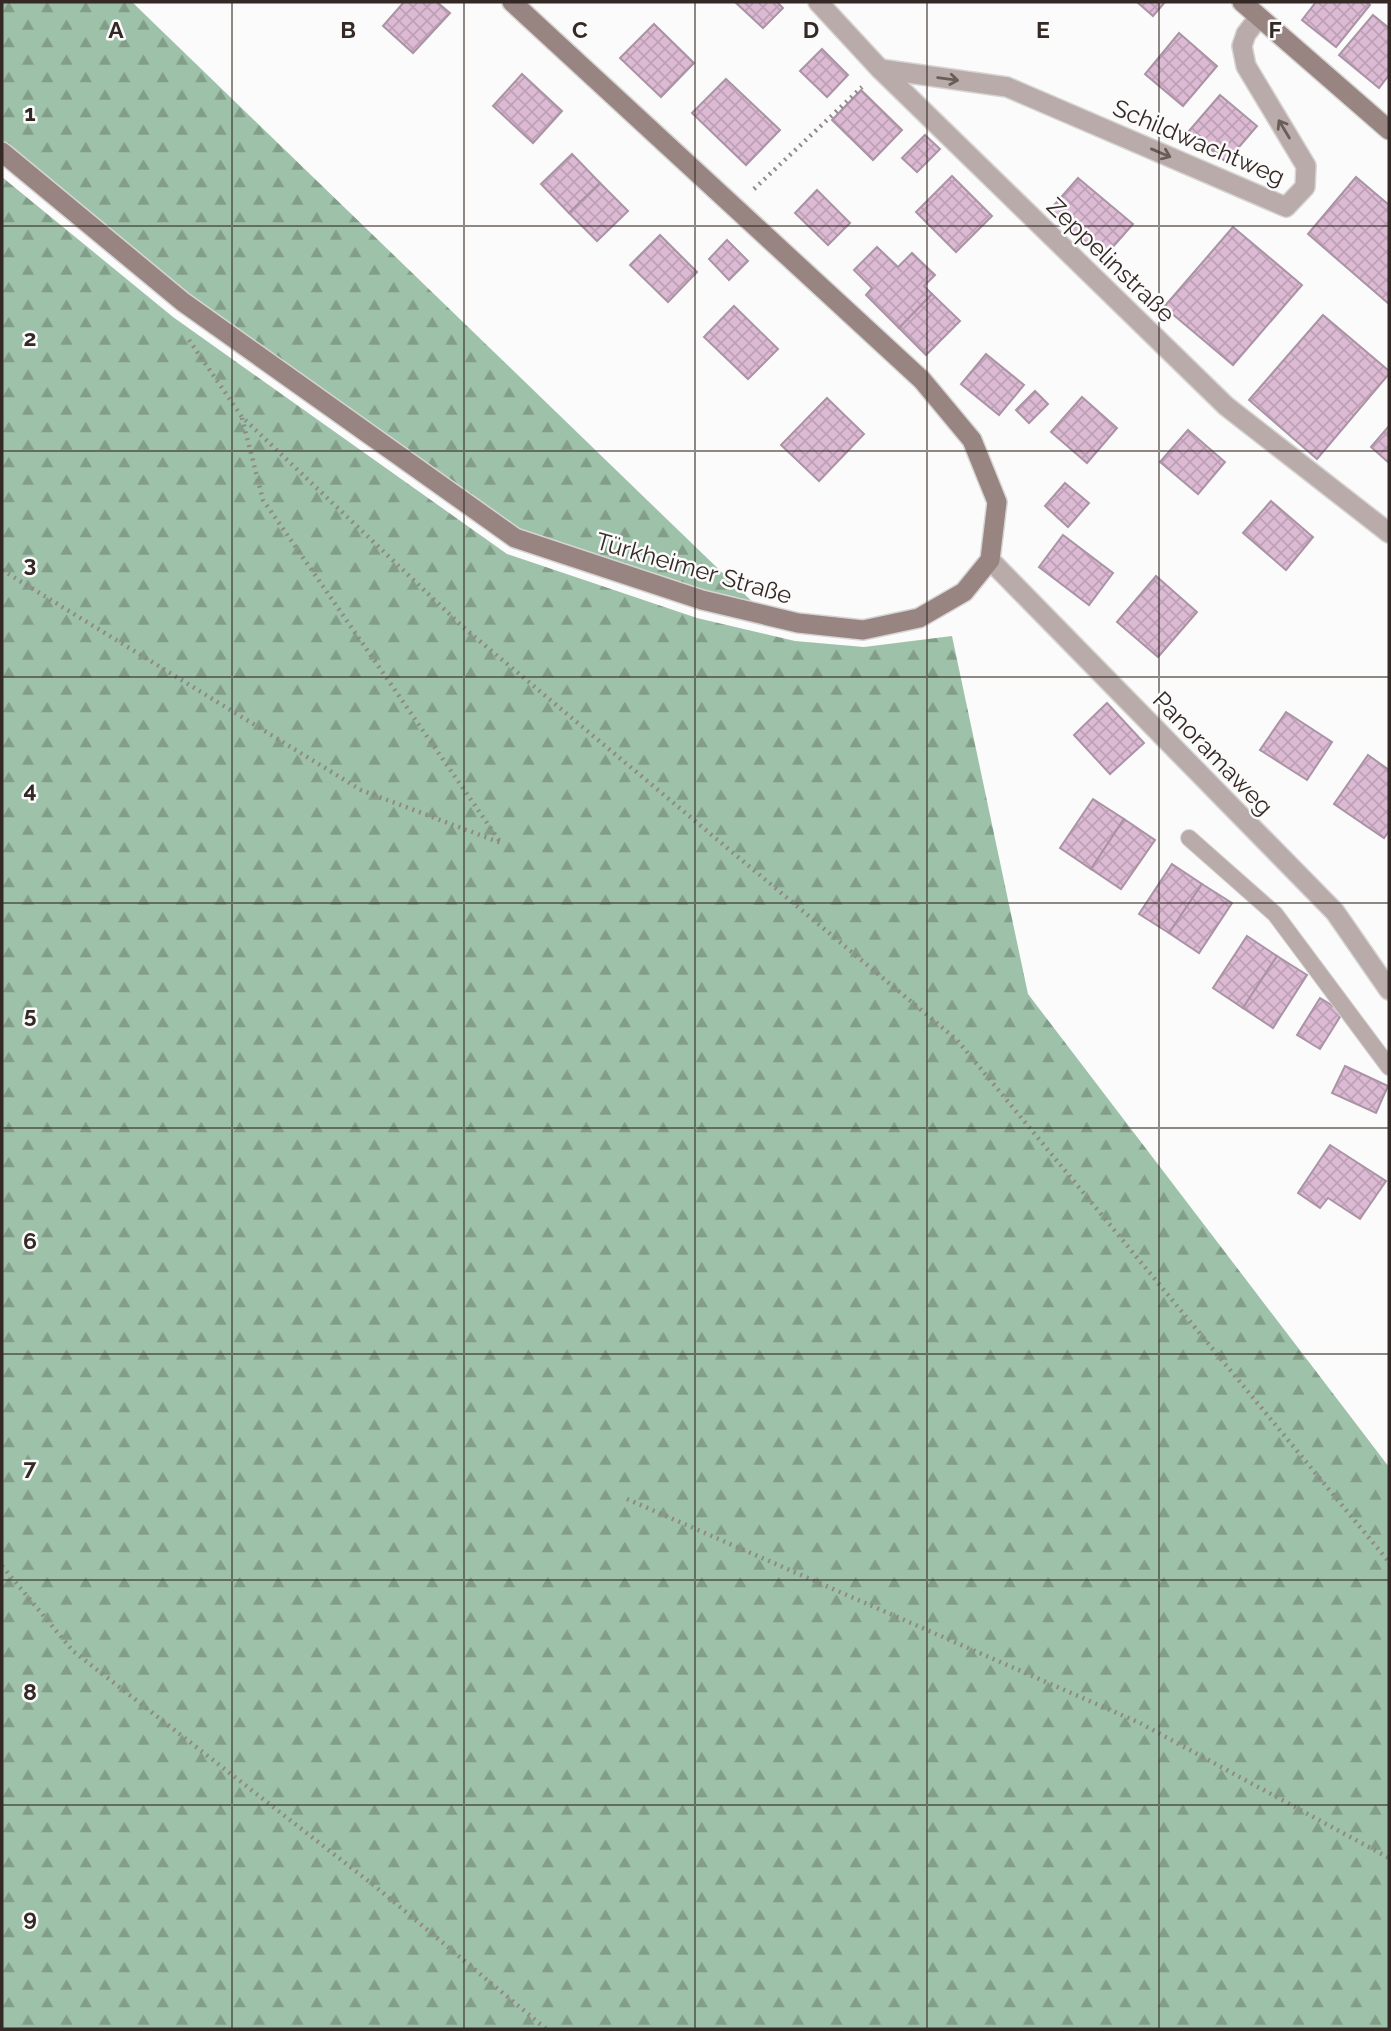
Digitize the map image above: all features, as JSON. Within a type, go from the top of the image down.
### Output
[{"type":"main road","points":[[512,2],[922,380],[972,440],[997,502],[990,560]]},
{"type":"main road","points":[[1242,2],[1389,130]]},
{"type":"main road","name":"Türkheimer Straße","points":[[2,152],[183,302],[515,538],[702,600],[798,623],[863,630],[919,618],[964,592],[990,560]]},
{"type":"street","name":"Zeppelinstraße","points":[[818,2],[880,69],[1226,406],[1389,533]]},
{"type":"street","name":"Schildwachtweg","points":[[880,69],[1007,87],[1286,206],[1305,187],[1306,166],[1246,66],[1242,46],[1246,34],[1259,17]]},
{"type":"street","name":"Panoramaweg","points":[[990,560],[1335,912],[1389,990]]},
{"type":"lane","points":[[1189,838],[1275,914],[1389,1067]]},
{"type":"path","points":[[736,206],[880,69]]},
{"type":"path","points":[[183,302],[186,336],[242,417],[463,627],[957,1040],[1389,1562]]},
{"type":"path","points":[[2,570],[361,790],[501,844],[263,500],[242,417]]},
{"type":"path","points":[[627,1499],[1140,1723],[1389,1858]]},
{"type":"path","points":[[2,1566],[73,1651],[376,1887],[546,2029]]},
{"type":"green space","points":[[2,2],[132,2],[767,616],[525,544],[200,309],[2,145]]},
{"type":"green space","points":[[2,177],[173,317],[507,554],[697,618],[795,641],[864,647],[952,636],[1028,994],[1389,1467],[1389,2029],[2,2029]]},
{"type":"building","points":[[404,2],[437,2],[450,13],[413,53],[383,26]]},
{"type":"building","points":[[735,2],[777,2],[783,8],[763,28]]},
{"type":"building","points":[[1137,2],[1165,2],[1153,16]]},
{"type":"building","points":[[1316,2],[1366,2],[1370,5],[1336,47],[1302,20]]},
{"type":"building","points":[[1373,15],[1389,28],[1389,75],[1379,88],[1339,55]]},
{"type":"building","points":[[654,24],[694,63],[661,97],[620,58]]},
{"type":"building","points":[[1179,33],[1217,66],[1183,106],[1145,74]]},
{"type":"building","points":[[822,49],[848,75],[827,97],[800,71]]},
{"type":"building","points":[[522,74],[562,111],[533,143],[493,106]]},
{"type":"building","points":[[726,79],[780,130],[746,165],[692,113]]},
{"type":"building","points":[[861,90],[902,130],[873,160],[832,120]]},
{"type":"building","points":[[1220,95],[1257,126],[1226,162],[1189,131]]},
{"type":"building","points":[[925,135],[940,149],[917,172],[902,158]]},
{"type":"building","points":[[572,154],[600,183],[569,213],[541,184]]},
{"type":"building","points":[[952,176],[992,216],[956,252],[916,212]]},
{"type":"building","points":[[1356,177],[1389,205],[1389,304],[1308,234]]},
{"type":"building","points":[[1078,178],[1133,224],[1104,257],[1049,211]]},
{"type":"building","points":[[600,183],[628,211],[597,241],[569,213]]},
{"type":"building","points":[[817,190],[850,223],[828,245],[795,213]]},
{"type":"building","points":[[1233,227],[1302,285],[1233,365],[1164,307]]},
{"type":"building","points":[[660,235],[697,272],[668,302],[630,265]]},
{"type":"building","points":[[727,240],[748,261],[729,280],[709,259]]},
{"type":"building","points":[[877,247],[898,267],[912,253],[935,275],[924,286],[932,294],[899,328],[866,295],[872,288],[854,270]]},
{"type":"building","points":[[932,294],[960,321],[926,355],[899,328]]},
{"type":"building","points":[[734,306],[778,349],[748,379],[704,337]]},
{"type":"building","points":[[1323,315],[1389,371],[1389,374],[1317,459],[1249,400]]},
{"type":"building","points":[[986,354],[1024,385],[999,415],[961,384]]},
{"type":"building","points":[[1035,391],[1048,404],[1029,423],[1016,410]]},
{"type":"building","points":[[1082,397],[1117,428],[1087,463],[1051,432]]},
{"type":"building","points":[[827,398],[864,434],[819,481],[781,445]]},
{"type":"building","points":[[1389,426],[1389,463],[1371,447]]},
{"type":"building","points":[[1188,430],[1225,462],[1198,494],[1160,462]]},
{"type":"building","points":[[1065,483],[1089,503],[1068,527],[1045,506]]},
{"type":"building","points":[[1271,501],[1313,537],[1286,570],[1243,533]]},
{"type":"building","points":[[1063,535],[1113,573],[1089,605],[1039,567]]},
{"type":"building","points":[[1156,576],[1197,612],[1158,657],[1117,622]]},
{"type":"building","points":[[1107,703],[1144,743],[1110,774],[1074,735]]},
{"type":"building","points":[[1286,712],[1332,742],[1307,780],[1260,750]]},
{"type":"building","points":[[1368,755],[1389,770],[1389,831],[1384,838],[1334,804]]},
{"type":"building","points":[[1093,799],[1124,819],[1091,869],[1060,848]]},
{"type":"building","points":[[1124,819],[1155,840],[1121,889],[1091,869]]},
{"type":"building","points":[[1172,864],[1202,884],[1169,933],[1139,914]]},
{"type":"building","points":[[1202,884],[1232,903],[1199,953],[1169,933]]},
{"type":"building","points":[[1247,936],[1277,956],[1243,1008],[1213,988]]},
{"type":"building","points":[[1277,956],[1307,975],[1273,1028],[1243,1008]]},
{"type":"building","points":[[1320,998],[1343,1012],[1320,1049],[1297,1035]]},
{"type":"building","points":[[1345,1066],[1388,1086],[1376,1113],[1332,1093]]},
{"type":"building","points":[[1330,1145],[1386,1181],[1360,1219],[1328,1198],[1320,1208],[1298,1193]]}]
